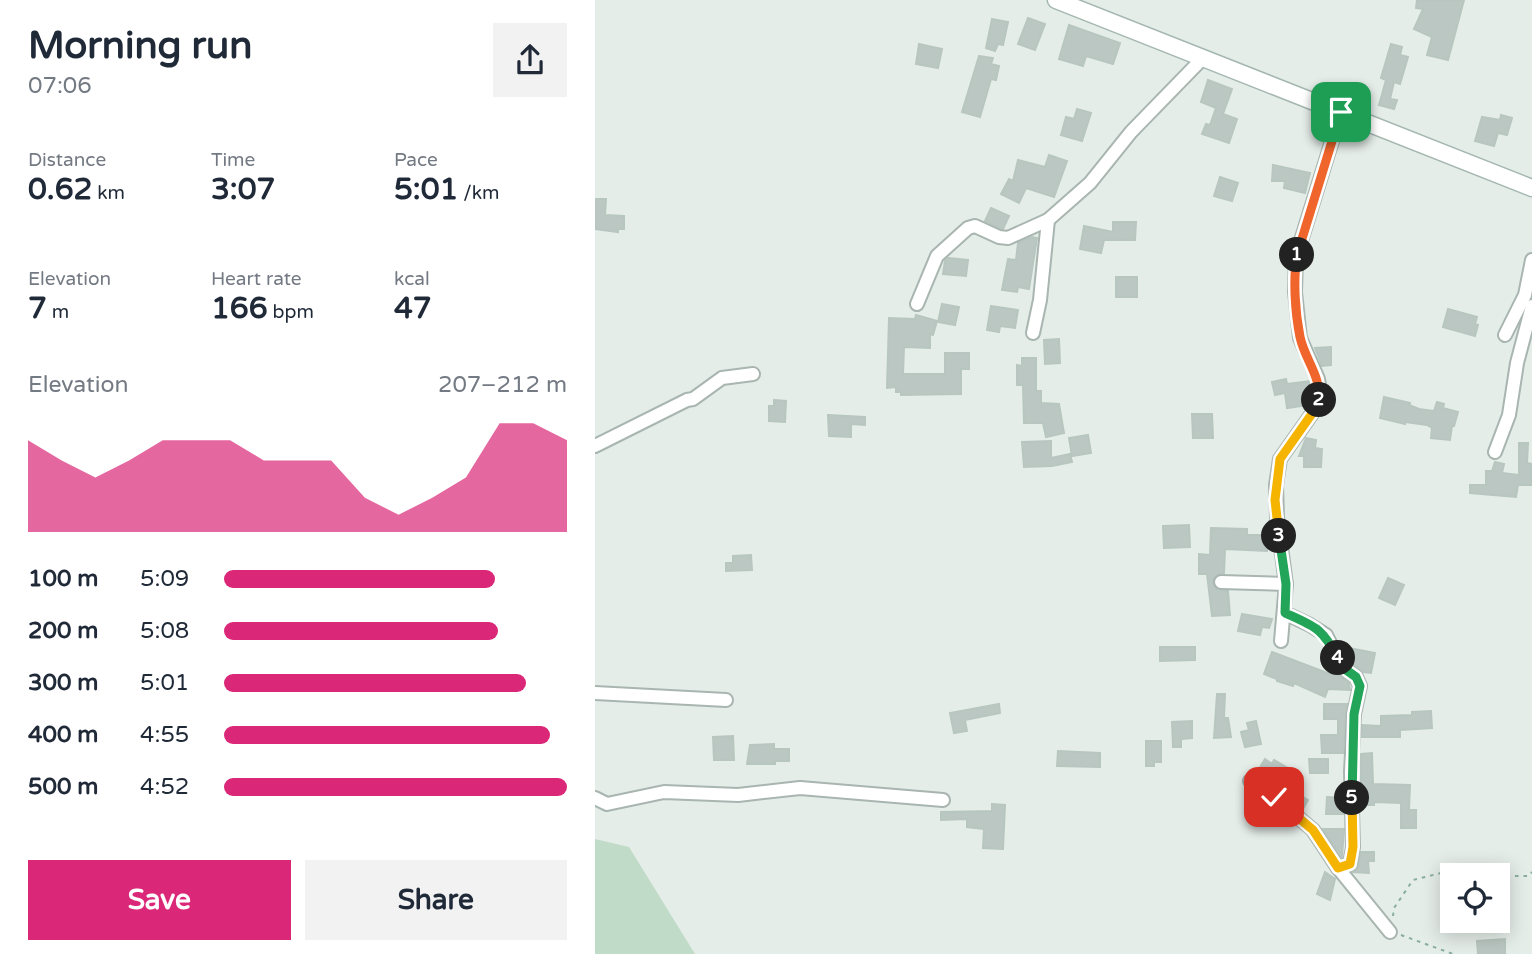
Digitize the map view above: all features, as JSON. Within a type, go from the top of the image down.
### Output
[{"type":"main road","points":[[1056,0],[1532,188]]},
{"type":"street","points":[[917,304],[937,256],[968,228],[975,226],[999,237],[1008,238],[1048,220],[1090,183],[1131,132],[1203,58]]},
{"type":"street","points":[[1282,641],[1286,584],[1275,500],[1280,459],[1316,408],[1320,391],[1318,379],[1300,338],[1296,257],[1341,112]]},
{"type":"street","points":[[1033,333],[1040,300],[1048,220]]},
{"type":"street","points":[[1505,335],[1525,295],[1532,260]]},
{"type":"street","points":[[1495,452],[1509,415],[1517,363],[1532,306]]},
{"type":"street","points":[[595,446],[687,400],[693,400],[722,378],[753,374]]},
{"type":"street","points":[[1221,582],[1286,584]]},
{"type":"street","points":[[1285,613],[1326,635],[1342,667],[1356,677],[1360,686],[1354,714],[1351,772],[1353,847],[1350,864],[1338,868]]},
{"type":"street","points":[[595,693],[726,701]]},
{"type":"street","points":[[1250,781],[1274,797],[1313,830],[1338,868],[1390,932]]},
{"type":"street","points":[[595,798],[607,804],[664,792],[739,795],[800,788],[943,800]]},
{"type":"path","points":[[1510,876],[1528,876],[1532,872]]},
{"type":"path","points":[[1440,873],[1413,880],[1394,908],[1390,932],[1453,954]]},
{"type":"green space","points":[[595,839],[629,847],[695,954],[595,954]]},
{"type":"building","points":[[1417,0],[1464,0],[1448,60],[1427,55],[1432,37],[1414,29],[1423,9],[1416,8]]},
{"type":"building","points":[[1028,18],[1045,24],[1035,50],[1018,44]]},
{"type":"building","points":[[992,19],[1008,22],[1003,45],[998,44],[995,51],[986,48]]},
{"type":"building","points":[[1069,25],[1120,43],[1113,64],[1086,56],[1083,66],[1059,59]]},
{"type":"building","points":[[919,44],[942,49],[938,68],[916,64]]},
{"type":"building","points":[[1391,44],[1402,47],[1400,55],[1408,57],[1400,84],[1394,82],[1390,99],[1397,100],[1394,109],[1379,105],[1386,80],[1381,78]]},
{"type":"building","points":[[979,56],[993,58],[991,64],[999,66],[996,80],[991,79],[980,117],[962,112]]},
{"type":"building","points":[[1208,80],[1232,89],[1223,114],[1237,119],[1229,143],[1202,134],[1206,124],[1210,125],[1216,108],[1201,102]]},
{"type":"building","points":[[1077,109],[1091,113],[1082,141],[1061,135],[1066,117],[1074,119]]},
{"type":"building","points":[[1501,115],[1512,118],[1507,135],[1498,133],[1494,146],[1475,141],[1482,117],[1500,120]]},
{"type":"building","points":[[1049,155],[1067,161],[1054,197],[1026,188],[1019,203],[1001,194],[1009,179],[1013,181],[1018,160],[1045,167]]},
{"type":"building","points":[[1273,165],[1310,173],[1305,193],[1284,188],[1285,181],[1272,181]]},
{"type":"building","points":[[1220,177],[1238,183],[1232,201],[1214,196]]},
{"type":"building","points":[[595,199],[606,199],[605,215],[624,216],[624,229],[618,229],[618,232],[595,229]]},
{"type":"building","points":[[991,208],[1009,216],[1003,229],[985,221]]},
{"type":"building","points":[[1113,222],[1136,222],[1135,240],[1104,240],[1101,253],[1080,249],[1084,226],[1113,232]]},
{"type":"building","points":[[1032,237],[1037,238],[1029,289],[1018,287],[1017,292],[1002,290],[1008,259],[1016,260],[1018,243]]},
{"type":"building","points":[[948,258],[968,260],[966,276],[943,274]]},
{"type":"building","points":[[1116,277],[1137,277],[1137,297],[1116,297]]},
{"type":"building","points":[[942,304],[959,307],[955,325],[938,322]]},
{"type":"building","points":[[991,306],[1018,310],[1015,328],[1000,326],[999,332],[987,330]]},
{"type":"building","points":[[1448,309],[1477,317],[1475,336],[1443,327]]},
{"type":"building","points":[[916,315],[937,321],[933,335],[930,334],[930,348],[904,347],[903,374],[945,374],[945,353],[969,353],[969,369],[961,369],[961,394],[901,395],[901,392],[896,392],[896,387],[887,388],[889,318],[915,319]]},
{"type":"building","points":[[1059,339],[1060,363],[1045,364],[1044,340]]},
{"type":"building","points":[[1331,347],[1331,365],[1322,366],[1315,348]]},
{"type":"building","points":[[1022,358],[1036,358],[1036,391],[1041,391],[1041,403],[1059,404],[1064,433],[1046,437],[1043,423],[1024,423],[1023,385],[1017,385],[1017,365],[1022,366]]},
{"type":"building","points":[[1286,379],[1287,384],[1310,381],[1311,391],[1307,405],[1287,408],[1285,393],[1275,395],[1272,382]]},
{"type":"building","points":[[1384,397],[1410,403],[1409,405],[1419,409],[1434,411],[1437,402],[1444,404],[1443,408],[1458,412],[1450,440],[1431,438],[1432,428],[1427,425],[1405,424],[1380,418]]},
{"type":"building","points":[[774,400],[786,401],[785,422],[769,421],[769,406],[774,406]]},
{"type":"building","points":[[1192,414],[1212,414],[1213,438],[1193,438]]},
{"type":"building","points":[[828,415],[865,417],[865,425],[851,424],[851,437],[829,436]]},
{"type":"building","points":[[1088,435],[1091,453],[1072,456],[1069,438]]},
{"type":"building","points":[[1306,438],[1316,440],[1315,448],[1322,449],[1321,467],[1304,467],[1304,456],[1299,456]]},
{"type":"building","points":[[1051,441],[1051,458],[1070,454],[1072,462],[1024,467],[1022,442]]},
{"type":"building","points":[[1519,443],[1528,443],[1527,463],[1532,464],[1532,485],[1518,485],[1516,497],[1470,493],[1470,485],[1486,485],[1486,471],[1492,471],[1495,462],[1504,464],[1502,473],[1519,475]]},
{"type":"building","points":[[1189,525],[1190,547],[1164,548],[1163,526]]},
{"type":"building","points":[[1211,528],[1247,529],[1247,535],[1268,535],[1267,551],[1225,549],[1224,573],[1216,575],[1212,582],[1217,590],[1228,591],[1230,615],[1212,616],[1207,574],[1199,574],[1199,554],[1210,555]]},
{"type":"building","points":[[751,555],[752,570],[726,571],[726,563],[733,563],[733,556]]},
{"type":"building","points":[[1388,578],[1404,585],[1395,605],[1379,598]]},
{"type":"building","points":[[1242,614],[1272,619],[1269,628],[1262,627],[1260,635],[1238,631]]},
{"type":"building","points":[[1160,647],[1195,647],[1195,660],[1160,661]]},
{"type":"building","points":[[1349,648],[1375,653],[1371,673],[1363,672],[1349,661]]},
{"type":"building","points":[[1272,652],[1330,674],[1337,674],[1349,683],[1350,690],[1328,689],[1325,697],[1294,683],[1293,686],[1277,681],[1264,674]]},
{"type":"building","points":[[1217,694],[1225,694],[1224,718],[1228,718],[1231,737],[1214,738]]},
{"type":"building","points":[[999,704],[1000,713],[965,720],[967,731],[954,733],[950,713]]},
{"type":"building","points":[[1324,704],[1347,704],[1343,753],[1322,753],[1321,735],[1338,735],[1338,719],[1324,719]]},
{"type":"building","points":[[1431,711],[1432,728],[1400,730],[1400,737],[1362,737],[1362,725],[1381,726],[1381,716]]},
{"type":"building","points":[[1192,721],[1192,738],[1181,739],[1181,747],[1173,747],[1172,722]]},
{"type":"building","points":[[1256,721],[1261,744],[1245,747],[1241,732],[1249,730],[1247,723]]},
{"type":"building","points":[[733,736],[734,760],[714,760],[713,737]]},
{"type":"building","points":[[1146,741],[1161,741],[1161,762],[1154,762],[1154,766],[1146,766]]},
{"type":"building","points":[[774,744],[774,749],[789,749],[789,761],[747,764],[750,745]]},
{"type":"building","points":[[1058,751],[1100,753],[1100,767],[1057,766]]},
{"type":"building","points":[[1372,753],[1373,784],[1410,785],[1409,810],[1416,810],[1416,828],[1401,828],[1401,803],[1374,802],[1374,805],[1361,805],[1361,754]]},
{"type":"building","points":[[1265,759],[1272,764],[1274,760],[1288,768],[1279,782],[1308,800],[1304,807],[1300,804],[1298,806],[1256,774]]},
{"type":"building","points":[[1309,759],[1328,759],[1328,773],[1310,773]]},
{"type":"building","points":[[1327,797],[1343,798],[1343,814],[1326,814]]},
{"type":"building","points":[[992,804],[1005,805],[1003,849],[983,848],[984,829],[967,827],[967,819],[941,820],[941,812],[992,811]]},
{"type":"building","points":[[1323,829],[1344,829],[1342,858]]},
{"type":"building","points":[[1361,852],[1374,852],[1374,861],[1368,861],[1369,873],[1353,872],[1358,866]]},
{"type":"building","points":[[1325,872],[1335,879],[1330,900],[1317,894]]},
{"type":"building","points":[[1505,939],[1505,954],[1478,954],[1477,941]]},
{"type":"route","points":[[1274,797],[1313,830],[1338,868],[1350,864],[1353,847],[1351,772],[1354,714],[1360,686],[1356,677],[1342,667],[1326,635],[1285,613],[1286,584],[1275,500],[1280,459],[1316,408],[1319,399],[1318,379],[1300,338],[1296,257],[1341,112]]}]
